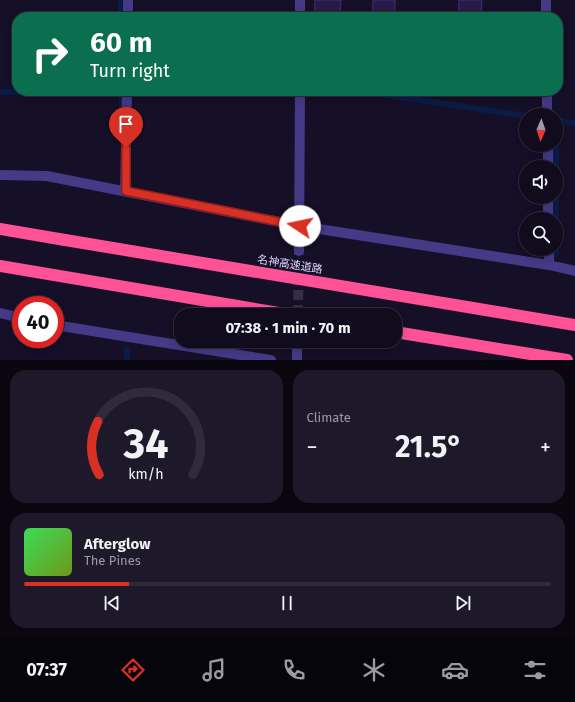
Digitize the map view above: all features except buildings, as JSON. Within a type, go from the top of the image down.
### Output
[{"type":"highway","name":"名神高速道路","points":[[0,229],[575,325]]},
{"type":"highway","points":[[0,266],[250,308]]},
{"type":"highway","points":[[402,333],[567,360]]},
{"type":"street","points":[[128,0],[128,12]]},
{"type":"street","points":[[300,0],[300,12]]},
{"type":"street","points":[[546,0],[546,12]]},
{"type":"street","points":[[126,191],[127,96]]},
{"type":"street","points":[[299,250],[300,96]]},
{"type":"street","points":[[547,96],[547,108]]},
{"type":"street","points":[[0,175],[47,176],[300,226],[549,265],[575,271]]},
{"type":"street","points":[[549,256],[549,265]]},
{"type":"street","points":[[0,313],[12,316]]},
{"type":"street","points":[[64,326],[271,360]]},
{"type":"street","points":[[297,348],[297,360]]},
{"type":"waterway","points":[[121,0],[121,12]]},
{"type":"waterway","points":[[0,92],[12,92]]},
{"type":"waterway","points":[[122,96],[122,111]]},
{"type":"waterway","points":[[392,96],[519,115]]},
{"type":"waterway","points":[[563,121],[575,123]]},
{"type":"waterway","points":[[556,152],[556,212]]},
{"type":"waterway","points":[[127,349],[127,360]]},
{"type":"tunnel","points":[[298,308],[299,251]]},
{"type":"route","points":[[126,148],[126,191],[300,226]]}]
